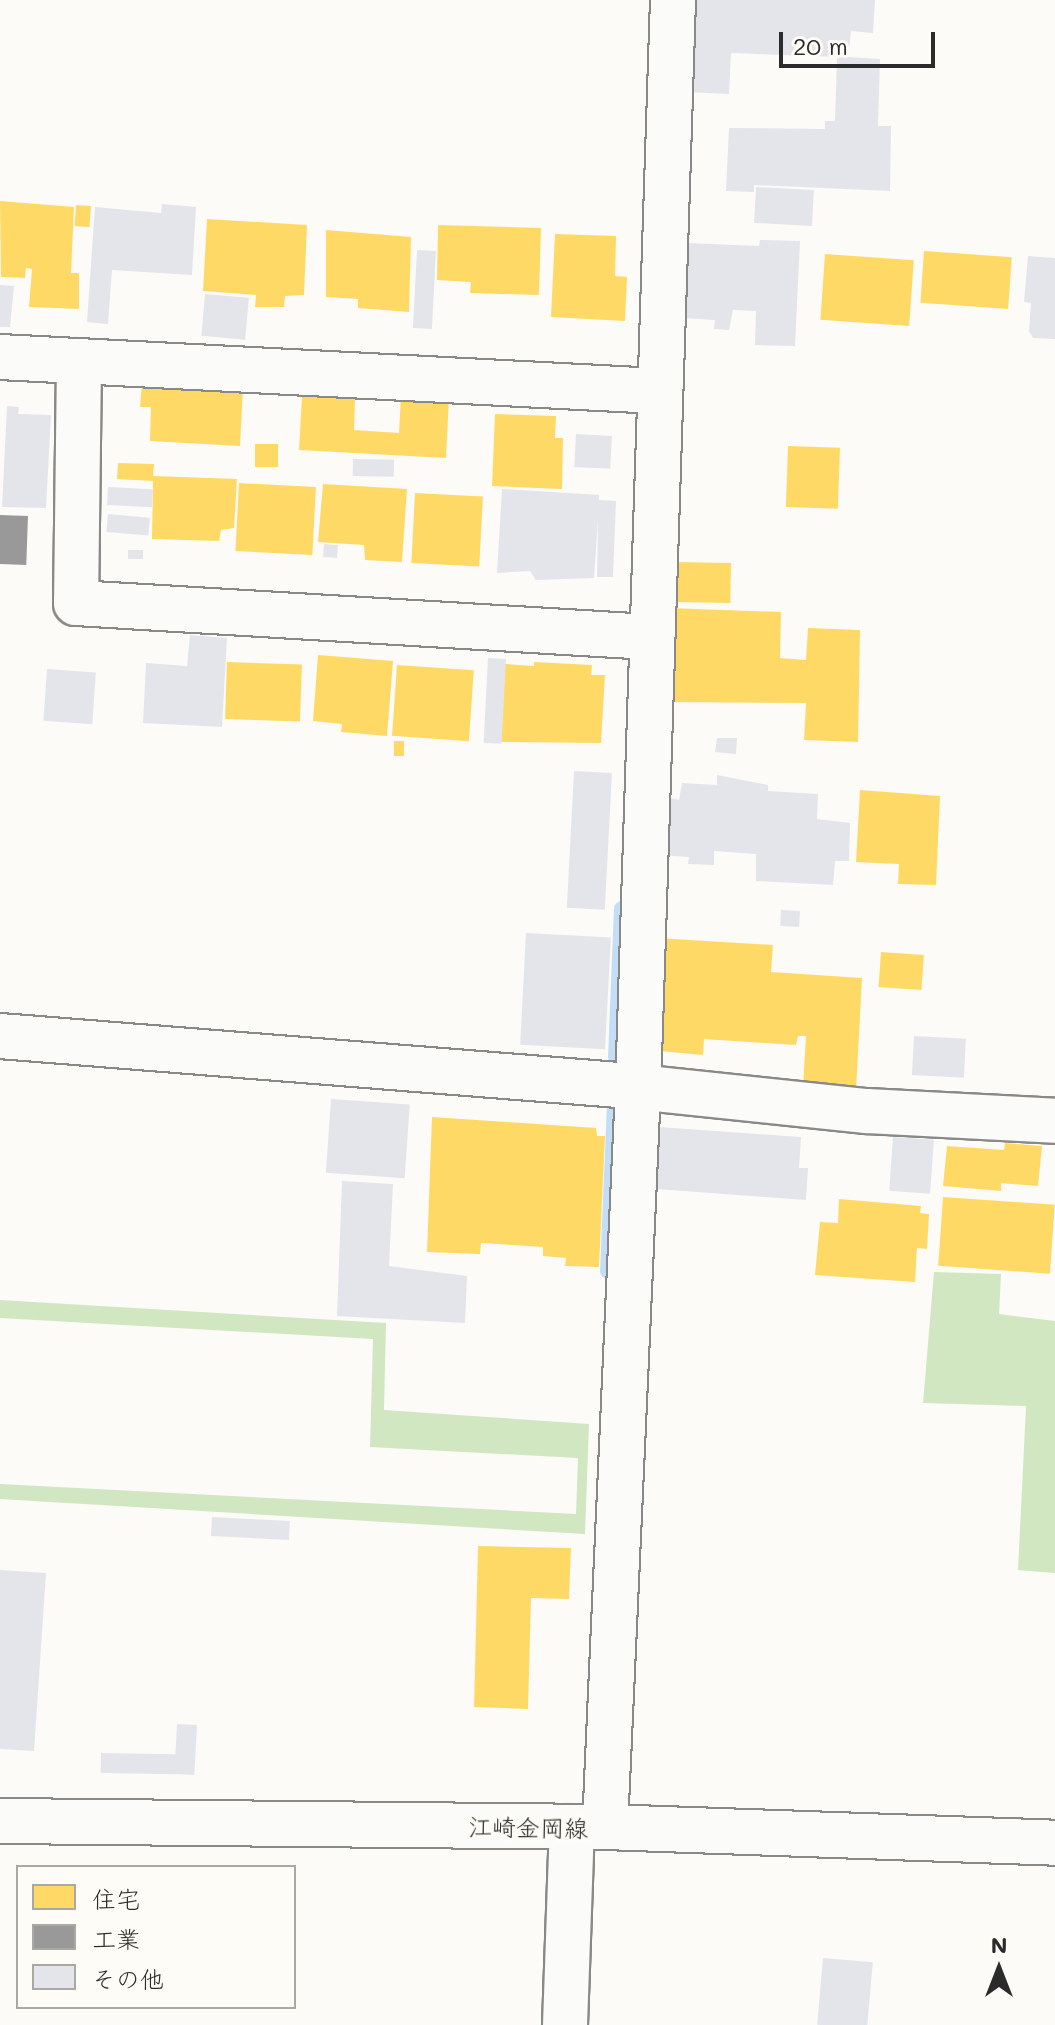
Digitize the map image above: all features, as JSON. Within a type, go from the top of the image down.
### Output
[{"type":"street","points":[[565,2025],[589,1827],[638,1089],[638,636],[647,390],[673,0]]},
{"type":"street","points":[[0,357],[647,390]]},
{"type":"street","points":[[79,361],[76,603],[638,636]]},
{"type":"street","points":[[0,1036],[867,1111],[1055,1121]]},
{"type":"street","name":"江崎金岡線","points":[[0,1821],[589,1827],[1055,1843]]},
{"type":"green space","points":[[934,1272],[1001,1274],[999,1314],[1055,1321],[1055,1573],[1018,1570],[1026,1406],[923,1403]]},
{"type":"green space","points":[[0,1300],[386,1323],[384,1410],[589,1424],[585,1534],[0,1499],[0,1484],[576,1514],[578,1458],[370,1447],[373,1339],[0,1318]]},
{"type":"building: 住宅","points":[[0,201],[74,207],[71,273],[79,273],[79,309],[29,307],[32,269],[26,268],[25,278],[1,277]]},
{"type":"building: 住宅","points":[[76,205],[91,206],[89,227],[75,226]]},
{"type":"building: 住宅","points":[[207,219],[307,225],[304,295],[285,296],[284,307],[255,307],[256,295],[203,291]]},
{"type":"building: 住宅","points":[[438,225],[541,228],[539,295],[470,293],[471,282],[437,280]]},
{"type":"building: 住宅","points":[[326,230],[411,237],[409,312],[358,308],[358,299],[326,297]]},
{"type":"building: 住宅","points":[[555,234],[616,236],[615,276],[627,277],[625,321],[551,317]]},
{"type":"building: 住宅","points":[[924,251],[1012,257],[1008,309],[920,303]]},
{"type":"building: 住宅","points":[[825,254],[914,260],[909,326],[820,320]]},
{"type":"building: 住宅","points":[[142,382],[243,388],[240,446],[150,441],[151,407],[140,407]]},
{"type":"building: 住宅","points":[[401,395],[449,397],[446,458],[299,450],[302,396],[355,399],[354,430],[399,433]]},
{"type":"building: 住宅","points":[[495,414],[556,416],[555,438],[563,438],[562,489],[492,486]]},
{"type":"building: 住宅","points":[[255,444],[278,444],[278,467],[255,467]]},
{"type":"building: 住宅","points":[[788,446],[840,448],[838,509],[786,507]]},
{"type":"building: 住宅","points":[[118,463],[154,464],[153,476],[237,479],[234,528],[221,530],[219,541],[152,539],[153,481],[117,479]]},
{"type":"building: 住宅","points":[[239,483],[316,487],[312,555],[235,551]]},
{"type":"building: 住宅","points":[[323,484],[407,489],[402,562],[365,560],[364,545],[318,542]]},
{"type":"building: 住宅","points":[[415,493],[483,497],[479,566],[411,563]]},
{"type":"building: 住宅","points":[[673,562],[731,563],[730,603],[672,602]]},
{"type":"building: 住宅","points":[[669,608],[781,612],[780,658],[806,660],[808,628],[860,630],[858,742],[804,740],[806,703],[665,702]]},
{"type":"building: 住宅","points":[[318,655],[393,661],[387,736],[341,732],[342,724],[313,721]]},
{"type":"building: 住宅","points":[[227,662],[302,665],[300,722],[225,719]]},
{"type":"building: 住宅","points":[[534,662],[592,665],[591,675],[605,675],[601,743],[501,742],[505,664],[534,666]]},
{"type":"building: 住宅","points":[[397,665],[474,670],[469,741],[392,736]]},
{"type":"building: 住宅","points":[[394,741],[404,741],[404,756],[394,756]]},
{"type":"building: 住宅","points":[[860,790],[940,796],[936,885],[898,884],[899,864],[856,862]]},
{"type":"building: 住宅","points":[[656,938],[773,945],[771,972],[862,978],[856,1091],[803,1087],[806,1036],[798,1036],[796,1045],[704,1039],[703,1055],[649,1050]]},
{"type":"building: 住宅","points":[[881,952],[924,955],[921,990],[879,987]]},
{"type":"building: 住宅","points":[[432,1117],[596,1128],[597,1136],[605,1136],[599,1267],[565,1266],[566,1258],[543,1256],[543,1247],[481,1243],[480,1254],[427,1252]]},
{"type":"building: 住宅","points":[[1005,1143],[1042,1146],[1038,1186],[1001,1183],[1001,1191],[943,1186],[947,1146],[1004,1150]]},
{"type":"building: 住宅","points":[[943,1197],[1055,1205],[1050,1274],[938,1266]]},
{"type":"building: 住宅","points":[[839,1199],[921,1206],[920,1213],[929,1214],[927,1249],[917,1248],[915,1282],[815,1275],[820,1222],[838,1223]]},
{"type":"building: 住宅","points":[[478,1546],[571,1548],[569,1599],[531,1598],[528,1709],[474,1707]]},
{"type":"building: 工業","points":[[0,515],[28,516],[26,565],[0,564]]},
{"type":"building: その他","points":[[693,0],[875,0],[873,33],[851,31],[848,57],[880,59],[878,126],[891,126],[890,191],[754,185],[754,192],[726,191],[729,128],[825,129],[825,121],[835,121],[837,57],[731,53],[729,94],[687,92]]},
{"type":"building: その他","points":[[756,187],[814,190],[812,226],[754,223]]},
{"type":"building: その他","points":[[162,204],[196,207],[192,275],[112,270],[108,324],[87,322],[95,207],[161,213]]},
{"type":"building: その他","points":[[760,240],[800,241],[795,346],[755,345],[756,311],[733,310],[729,330],[714,329],[715,320],[683,318],[687,243],[759,246]]},
{"type":"building: その他","points":[[417,250],[436,251],[432,329],[413,328]]},
{"type":"building: その他","points":[[1028,256],[1055,258],[1055,339],[1033,338],[1029,331],[1031,303],[1024,302]]},
{"type":"building: その他","points":[[0,285],[14,286],[10,327],[0,327]]},
{"type":"building: その他","points":[[205,294],[249,298],[245,340],[201,336]]},
{"type":"building: その他","points":[[7,406],[19,407],[18,414],[51,415],[46,508],[2,507]]},
{"type":"building: その他","points":[[576,434],[612,436],[610,469],[574,467]]},
{"type":"building: その他","points":[[353,459],[394,460],[394,477],[353,476]]},
{"type":"building: その他","points":[[108,487],[153,489],[152,507],[107,505]]},
{"type":"building: その他","points":[[502,489],[599,495],[599,500],[616,501],[613,577],[597,577],[598,519],[594,578],[536,580],[530,571],[497,573]]},
{"type":"building: その他","points":[[108,514],[150,518],[148,536],[106,532]]},
{"type":"building: その他","points":[[324,544],[338,545],[337,558],[323,557]]},
{"type":"building: その他","points":[[128,550],[143,550],[143,559],[128,559]]},
{"type":"building: その他","points":[[190,635],[227,638],[222,727],[143,723],[146,663],[187,666]]},
{"type":"building: その他","points":[[488,658],[506,659],[502,744],[484,743]]},
{"type":"building: その他","points":[[47,669],[96,672],[92,724],[43,721]]},
{"type":"building: その他","points":[[717,738],[737,738],[736,754],[715,752]]},
{"type":"building: その他","points":[[574,771],[612,773],[605,910],[567,908]]},
{"type":"building: その他","points":[[717,775],[768,785],[768,791],[818,794],[817,819],[850,823],[849,861],[835,861],[833,885],[756,881],[756,854],[714,851],[714,865],[688,864],[689,857],[660,855],[662,796],[679,800],[682,783],[717,785]]},
{"type":"building: その他","points":[[781,910],[800,911],[799,927],[780,926]]},
{"type":"building: その他","points":[[526,933],[611,937],[605,1049],[520,1045]]},
{"type":"building: その他","points":[[914,1036],[966,1039],[964,1078],[912,1075]]},
{"type":"building: その他","points":[[331,1099],[410,1105],[405,1178],[326,1173]]},
{"type":"building: その他","points":[[659,1127],[801,1137],[799,1168],[808,1168],[806,1200],[657,1189]]},
{"type":"building: その他","points":[[893,1137],[934,1140],[930,1194],[889,1191]]},
{"type":"building: その他","points":[[342,1181],[393,1184],[389,1266],[467,1276],[465,1323],[337,1316]]},
{"type":"building: その他","points":[[212,1517],[290,1521],[289,1540],[211,1536]]},
{"type":"building: その他","points":[[0,1570],[46,1573],[34,1751],[0,1749]]},
{"type":"building: その他","points":[[177,1724],[197,1725],[194,1775],[174,1774]]},
{"type":"building: その他","points":[[101,1753],[176,1754],[176,1774],[101,1773]]},
{"type":"building: その他","points":[[823,1958],[873,1962],[867,2025],[817,2025]]},
{"type":"waterway","points":[[616,1057],[622,909]]},
{"type":"waterway","points":[[608,1271],[615,1101]]}]
